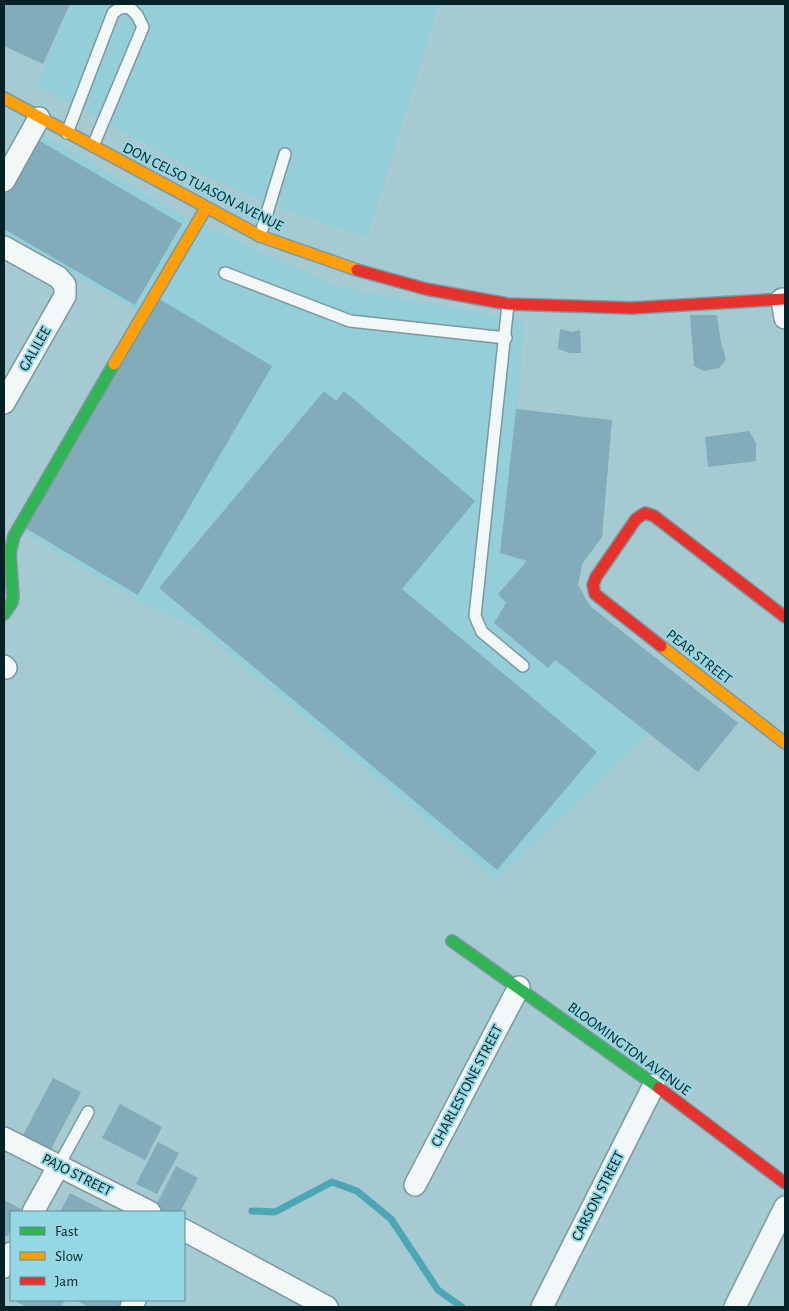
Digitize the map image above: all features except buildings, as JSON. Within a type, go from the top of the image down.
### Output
[{"type":"street","name":"DON CELSO TUASON AVENUE","points":[[4,98],[260,236],[342,266],[426,289],[508,304],[632,308],[784,305]]},
{"type":"street","points":[[4,181],[39,118]]},
{"type":"street","points":[[4,614],[13,597],[10,554],[14,536],[206,208]]},
{"type":"street","name":"GALILEE","points":[[4,247],[58,277],[65,285],[66,296],[4,403]]},
{"type":"street","name":"PEAR STREET","points":[[785,617],[654,516],[644,513],[636,519],[596,577],[593,585],[595,594],[785,743]]},
{"type":"street","name":"BLOOMINGTON AVENUE","points":[[452,941],[654,1085],[785,1182]]},
{"type":"street","name":"CHARLESTONE STREET","points":[[415,1185],[518,987]]},
{"type":"street","name":"CARSON STREET","points":[[542,1307],[654,1085]]},
{"type":"street","name":"PAJO STREET","points":[[4,1138],[148,1211]]},
{"type":"street","points":[[34,1211],[59,1165]]},
{"type":"street","points":[[735,1307],[785,1207]]},
{"type":"street","points":[[185,1231],[327,1307]]},
{"type":"street","points":[[4,1268],[10,1255]]},
{"type":"lane","points":[[67,133],[113,13],[120,8],[128,7],[137,15],[143,27],[92,147]]},
{"type":"lane","points":[[260,236],[285,154]]},
{"type":"lane","points":[[225,273],[350,321],[506,338]]},
{"type":"lane","points":[[508,304],[476,616],[482,632],[523,666]]},
{"type":"lane","points":[[59,1165],[88,1112]]},
{"type":"shaded area","points":[[72,4],[439,4],[367,238],[267,203],[200,173],[36,85]]},
{"type":"shaded area","points":[[37,131],[186,218],[340,287],[524,321],[517,409],[612,420],[602,537],[582,564],[578,585],[590,607],[738,723],[698,772],[649,734],[496,880],[200,630],[140,602],[15,528],[140,313],[4,233],[4,188]]},
{"type":"waterway","points":[[252,1211],[275,1212],[332,1182],[357,1191],[391,1219],[438,1290],[462,1307]]},
{"type":"traffic: fast","points":[[4,614],[13,597],[10,553],[14,536],[114,364]]},
{"type":"traffic: fast","points":[[452,941],[659,1088]]},
{"type":"traffic: slow","points":[[4,98],[260,236],[357,270]]},
{"type":"traffic: slow","points":[[114,364],[206,208]]},
{"type":"traffic: slow","points":[[661,646],[785,743]]},
{"type":"traffic: jam","points":[[357,270],[426,289],[508,304],[632,308],[785,299]]},
{"type":"traffic: jam","points":[[661,646],[595,594],[593,585],[596,577],[636,519],[645,513],[654,516],[785,617]]},
{"type":"traffic: jam","points":[[659,1088],[785,1183]]}]
